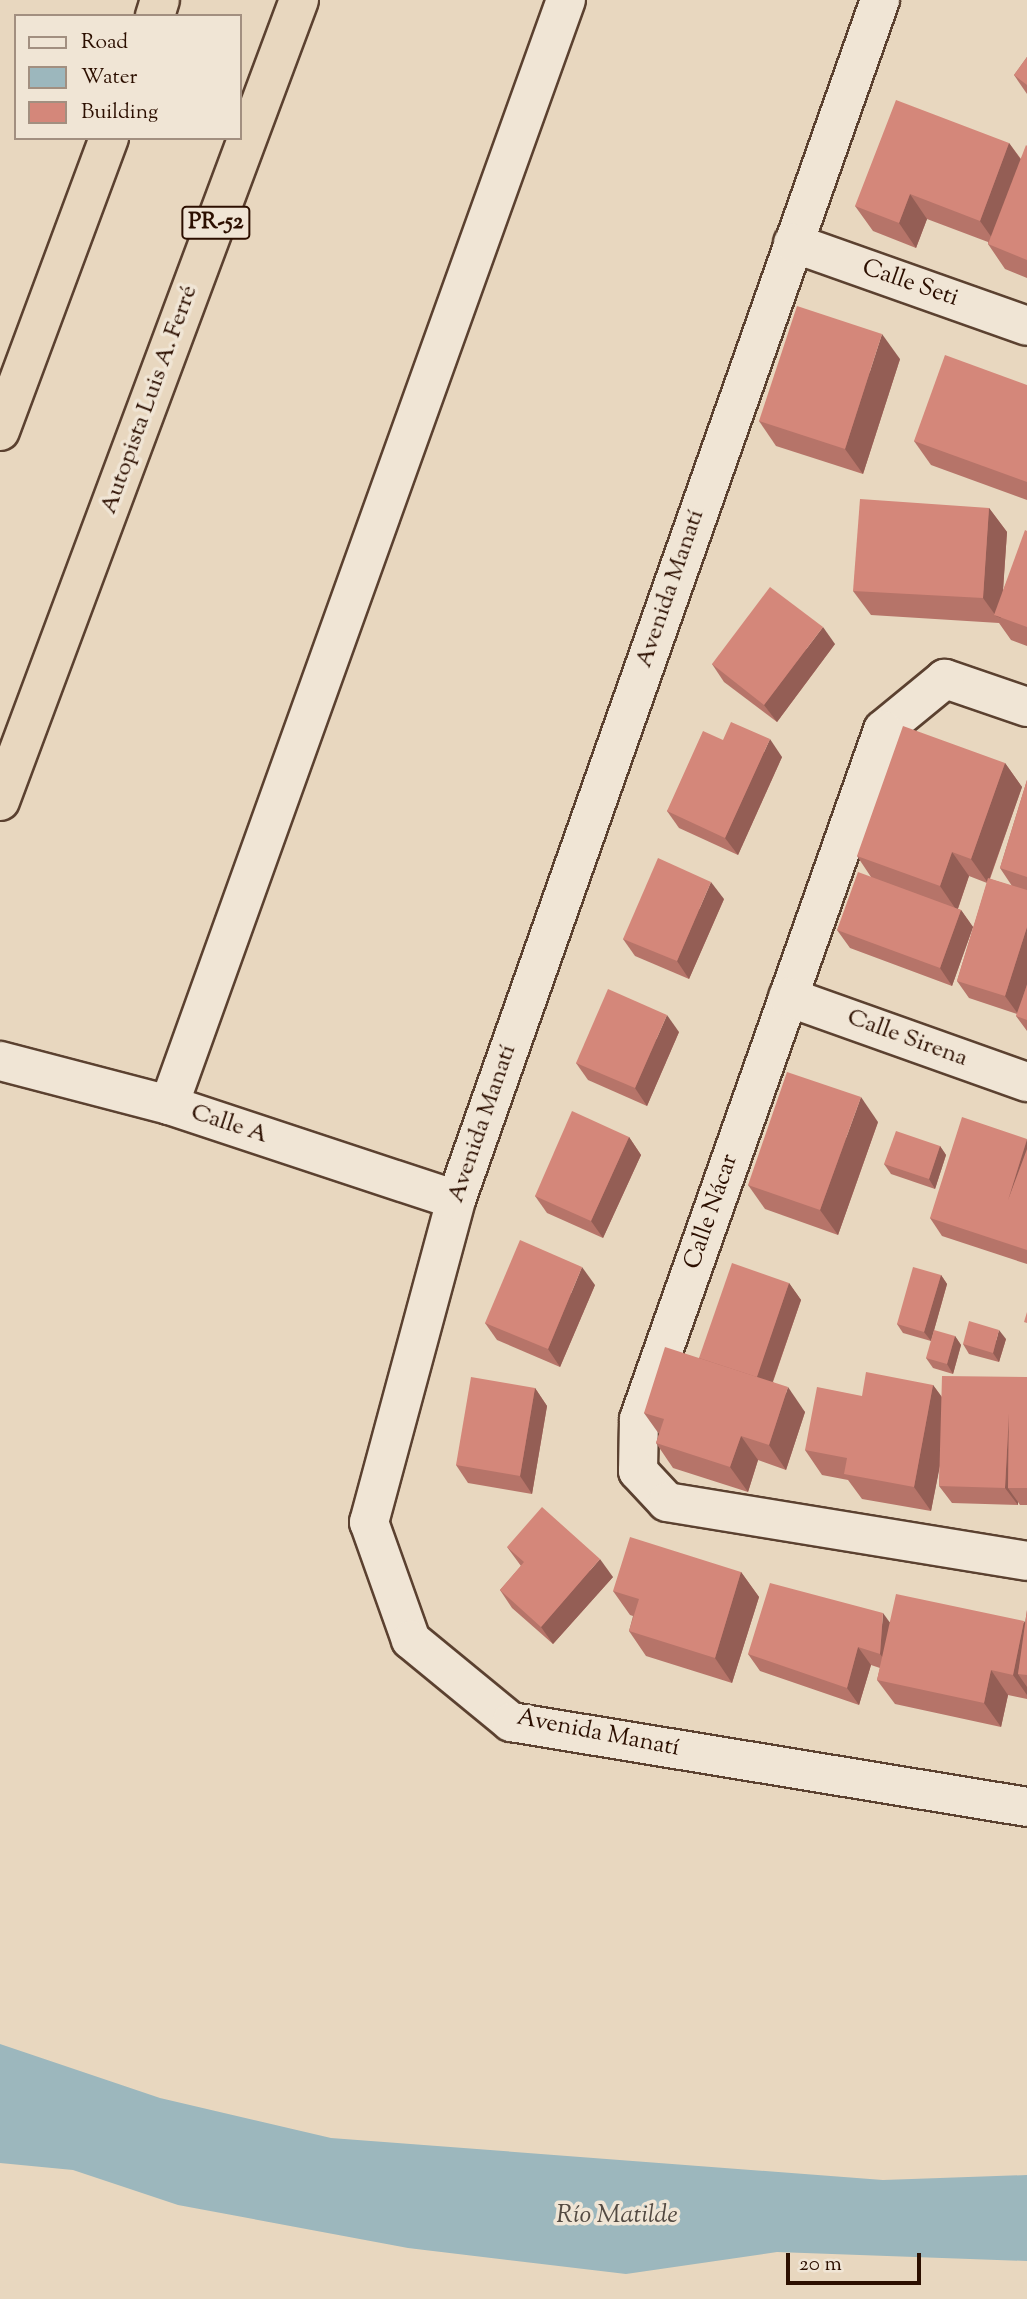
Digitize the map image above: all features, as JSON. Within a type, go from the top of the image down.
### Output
[{"type":"highway","name":"Autopista Luis A. Ferré","points":[[0,801],[299,0]]},
{"type":"highway","points":[[6,414],[108,140]]},
{"type":"street","points":[[169,1105],[566,0]]},
{"type":"street","name":"Avenida Manatí","points":[[880,0],[456,1200],[369,1522],[411,1640],[511,1722],[1027,1807]]},
{"type":"street","name":"Calle Seti","points":[[793,243],[1027,326]]},
{"type":"street","name":"Calle Nácar","points":[[1027,707],[945,680],[883,730],[639,1419],[638,1471],[667,1502],[1027,1561]]},
{"type":"street","name":"Calle Sirena","points":[[788,997],[1027,1082]]},
{"type":"street","name":"Calle A","points":[[0,1061],[169,1105],[456,1200]]},
{"type":"water","name":"Río Matilde","points":[[0,2044],[160,2098],[331,2138],[883,2180],[1027,2175],[1027,2261],[777,2252],[626,2274],[408,2248],[178,2205],[73,2170],[0,2163]]},
{"type":"building","points":[[1027,57],[1027,85],[1014,75]]},
{"type":"building","points":[[896,100],[1009,143],[980,221],[910,194],[899,223],[855,206]]},
{"type":"building","points":[[1027,146],[1027,260],[988,244]]},
{"type":"building","points":[[797,306],[882,334],[845,449],[759,421]]},
{"type":"building","points":[[945,355],[1027,385],[1027,482],[914,441]]},
{"type":"building","points":[[860,499],[989,508],[983,598],[853,591]]},
{"type":"building","points":[[1025,530],[1027,531],[1027,627],[994,615]]},
{"type":"building","points":[[770,587],[823,627],[764,705],[712,664]]},
{"type":"building","points":[[731,722],[770,739],[725,838],[667,811],[703,731],[723,740]]},
{"type":"building","points":[[903,726],[1005,763],[971,859],[952,852],[940,886],[857,856]]},
{"type":"building","points":[[1027,780],[1027,877],[1000,868]]},
{"type":"building","points":[[658,858],[711,882],[677,961],[623,939]]},
{"type":"building","points":[[858,872],[961,910],[940,968],[837,930]]},
{"type":"building","points":[[988,878],[1027,890],[1027,927],[1005,996],[957,981]]},
{"type":"building","points":[[1027,985],[1027,1020],[1016,1016]]},
{"type":"building","points":[[608,989],[667,1015],[635,1088],[576,1063]]},
{"type":"building","points":[[787,1072],[861,1097],[820,1210],[748,1185]]},
{"type":"building","points":[[572,1111],[629,1137],[591,1221],[535,1196]]},
{"type":"building","points":[[962,1117],[1027,1139],[1008,1200],[1027,1149],[1027,1250],[930,1218]]},
{"type":"building","points":[[896,1131],[940,1146],[929,1179],[884,1164]]},
{"type":"building","points":[[520,1240],[582,1267],[548,1349],[485,1323]]},
{"type":"building","points":[[732,1263],[789,1283],[757,1377],[699,1358]]},
{"type":"building","points":[[913,1267],[941,1275],[924,1332],[897,1324]]},
{"type":"building","points":[[969,1321],[999,1330],[993,1353],[963,1344]]},
{"type":"building","points":[[934,1330],[955,1336],[947,1364],[926,1358]]},
{"type":"building","points":[[665,1347],[788,1387],[769,1445],[741,1436],[730,1467],[656,1443],[664,1419],[644,1413]]},
{"type":"building","points":[[866,1372],[933,1385],[914,1487],[844,1474],[847,1458],[805,1450],[817,1387],[862,1396]]},
{"type":"building","points":[[942,1376],[1027,1377],[1027,1488],[1008,1488],[1009,1413],[1005,1488],[939,1486]]},
{"type":"building","points":[[471,1377],[535,1388],[520,1476],[456,1465]]},
{"type":"building","points":[[542,1507],[600,1559],[541,1627],[500,1590],[524,1562],[507,1547]]},
{"type":"building","points":[[630,1537],[741,1572],[715,1658],[629,1631],[639,1599],[613,1591]]},
{"type":"building","points":[[770,1583],[883,1613],[880,1654],[858,1647],[847,1688],[748,1654]]},
{"type":"building","points":[[896,1594],[1024,1621],[1013,1675],[991,1670],[984,1703],[877,1680]]},
{"type":"building","points":[[1027,1610],[1027,1675],[1018,1674]]}]
